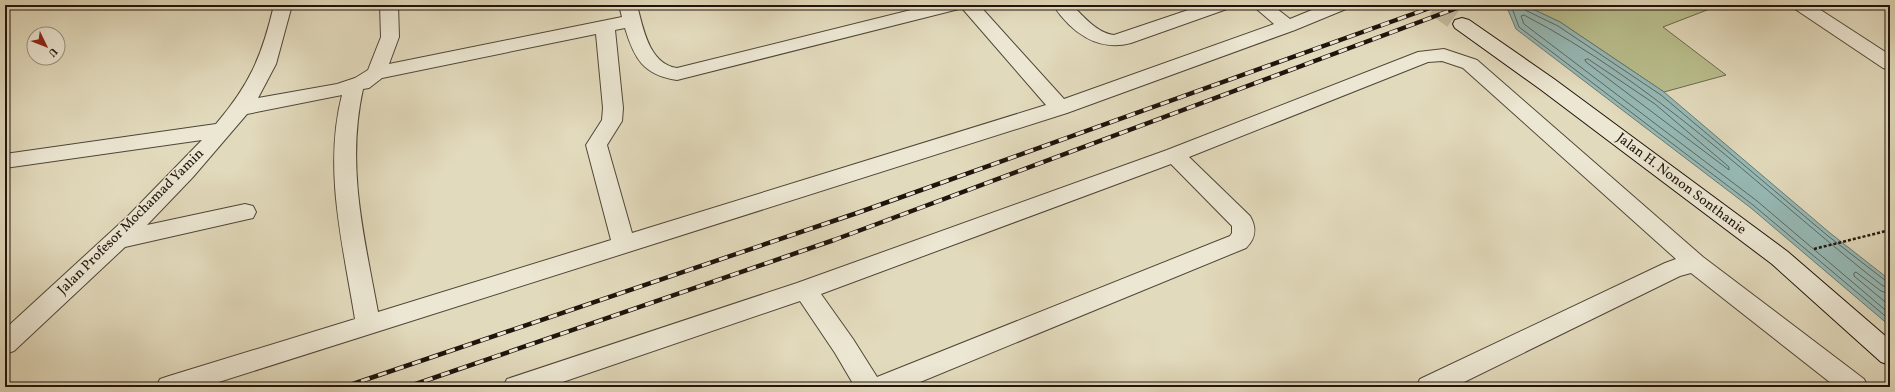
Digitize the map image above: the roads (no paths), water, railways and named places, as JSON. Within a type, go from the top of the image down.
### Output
[{"type":"street","name":"Jalan Profesor Mochamad Yamin","points":[[5,344],[116,240],[185,172],[222,130],[258,83],[275,38],[283,5]]},
{"type":"street","points":[[376,73],[390,37],[389,5]]},
{"type":"street","points":[[240,108],[354,86],[362,83],[376,73],[605,26],[630,13],[648,58],[656,68],[665,72],[677,74],[953,5]]},
{"type":"street","points":[[969,5],[1060,108]]},
{"type":"street","points":[[1062,5],[1095,36],[1109,41],[1124,39],[1221,5]]},
{"type":"street","points":[[1261,5],[1288,26]]},
{"type":"street","points":[[169,387],[1060,108],[1288,26],[1340,5]]},
{"type":"street","points":[[1801,5],[1887,59]]},
{"type":"street","name":"Jalan H. Nonon Sonthanie","points":[[1462,24],[1547,84],[1780,258],[1890,355]]},
{"type":"street","points":[[605,26],[613,108],[612,121],[596,145],[624,244]]},
{"type":"street","points":[[516,387],[805,290],[1174,155],[1425,56],[1444,54],[1470,64],[1695,263],[1855,387]]},
{"type":"street","points":[[354,86],[348,103],[344,129],[346,193],[368,324]]},
{"type":"street","points":[[5,161],[222,130]]},
{"type":"street","points":[[880,387],[1238,242],[1243,238],[1245,228],[1242,222],[1174,155]]},
{"type":"street","points":[[116,240],[245,212]]},
{"type":"street","points":[[1430,387],[1673,269],[1695,263]]},
{"type":"street","points":[[805,290],[844,346],[869,387]]},
{"type":"water","points":[[1501,5],[1524,5],[1560,22],[1664,92],[1830,233],[1890,280],[1890,326],[1751,208],[1516,29],[1508,10]]},
{"type":"tunnel","points":[[1436,5],[1462,24]]},
{"type":"railway","points":[[344,387],[857,213],[1438,5]]},
{"type":"railway","points":[[407,387],[834,240],[1465,5]]}]
